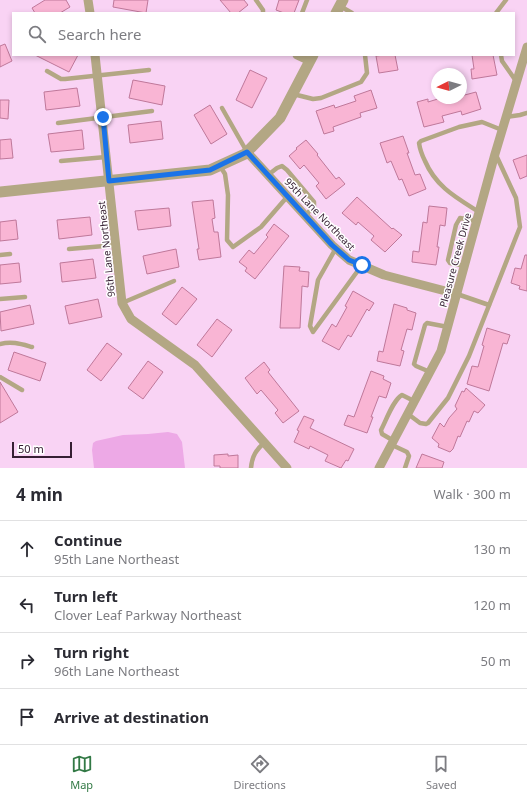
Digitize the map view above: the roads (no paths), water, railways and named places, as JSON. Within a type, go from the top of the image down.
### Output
[{"type":"street","points":[[88,0],[90,12]]},
{"type":"street","name":"Pleasure Creek Drive","points":[[380,468],[441,351],[495,154],[527,47]]},
{"type":"street","name":"96th Lane Northeast","points":[[95,56],[103,117],[122,303],[131,319],[195,365],[287,468]]},
{"type":"street","points":[[0,192],[210,170],[247,152],[280,118],[312,58],[302,56]]},
{"type":"street","name":"95th Lane Northeast","points":[[247,152],[287,197],[349,260],[384,275],[457,294]]},
{"type":"lane","points":[[256,0],[263,12]]},
{"type":"lane","points":[[302,12],[307,0]]},
{"type":"lane","points":[[497,12],[506,0]]},
{"type":"lane","points":[[339,6],[350,12]]},
{"type":"lane","points":[[293,94],[312,99],[321,98],[361,82],[367,73],[365,56]]},
{"type":"lane","points":[[501,56],[502,61],[516,81]]},
{"type":"lane","points":[[47,71],[61,79],[65,79],[149,70]]},
{"type":"lane","points":[[222,108],[247,152]]},
{"type":"lane","points":[[58,123],[152,111]]},
{"type":"lane","points":[[506,117],[527,113]]},
{"type":"lane","points":[[478,217],[434,178],[422,154],[419,143],[459,127],[482,122],[502,130]]},
{"type":"lane","points":[[408,414],[420,423],[428,424],[448,398],[469,356],[520,227],[516,198],[495,154]]},
{"type":"lane","points":[[61,161],[106,157]]},
{"type":"lane","points":[[220,165],[225,174],[228,194],[227,240],[233,247],[261,227],[287,197]]},
{"type":"lane","points":[[268,176],[277,168],[282,166],[287,170],[314,202],[314,206],[305,216]]},
{"type":"lane","points":[[465,266],[450,263],[448,260],[456,225],[460,218],[478,217]]},
{"type":"lane","points":[[69,249],[116,245]]},
{"type":"lane","points":[[336,248],[318,280],[310,326],[313,332],[362,265]]},
{"type":"lane","points":[[0,255],[10,254]]},
{"type":"lane","points":[[122,303],[174,281]]},
{"type":"lane","points":[[457,294],[489,304]]},
{"type":"lane","points":[[0,299],[25,297]]},
{"type":"lane","points":[[430,372],[414,364],[425,325],[428,323],[448,327]]},
{"type":"lane","points":[[0,344],[16,342],[32,347]]},
{"type":"lane","points":[[0,377],[22,390]]},
{"type":"lane","points":[[406,468],[409,456],[407,452],[382,434],[381,430],[398,398],[402,395],[415,401]]},
{"type":"lane","points":[[251,468],[256,451],[264,442]]}]
